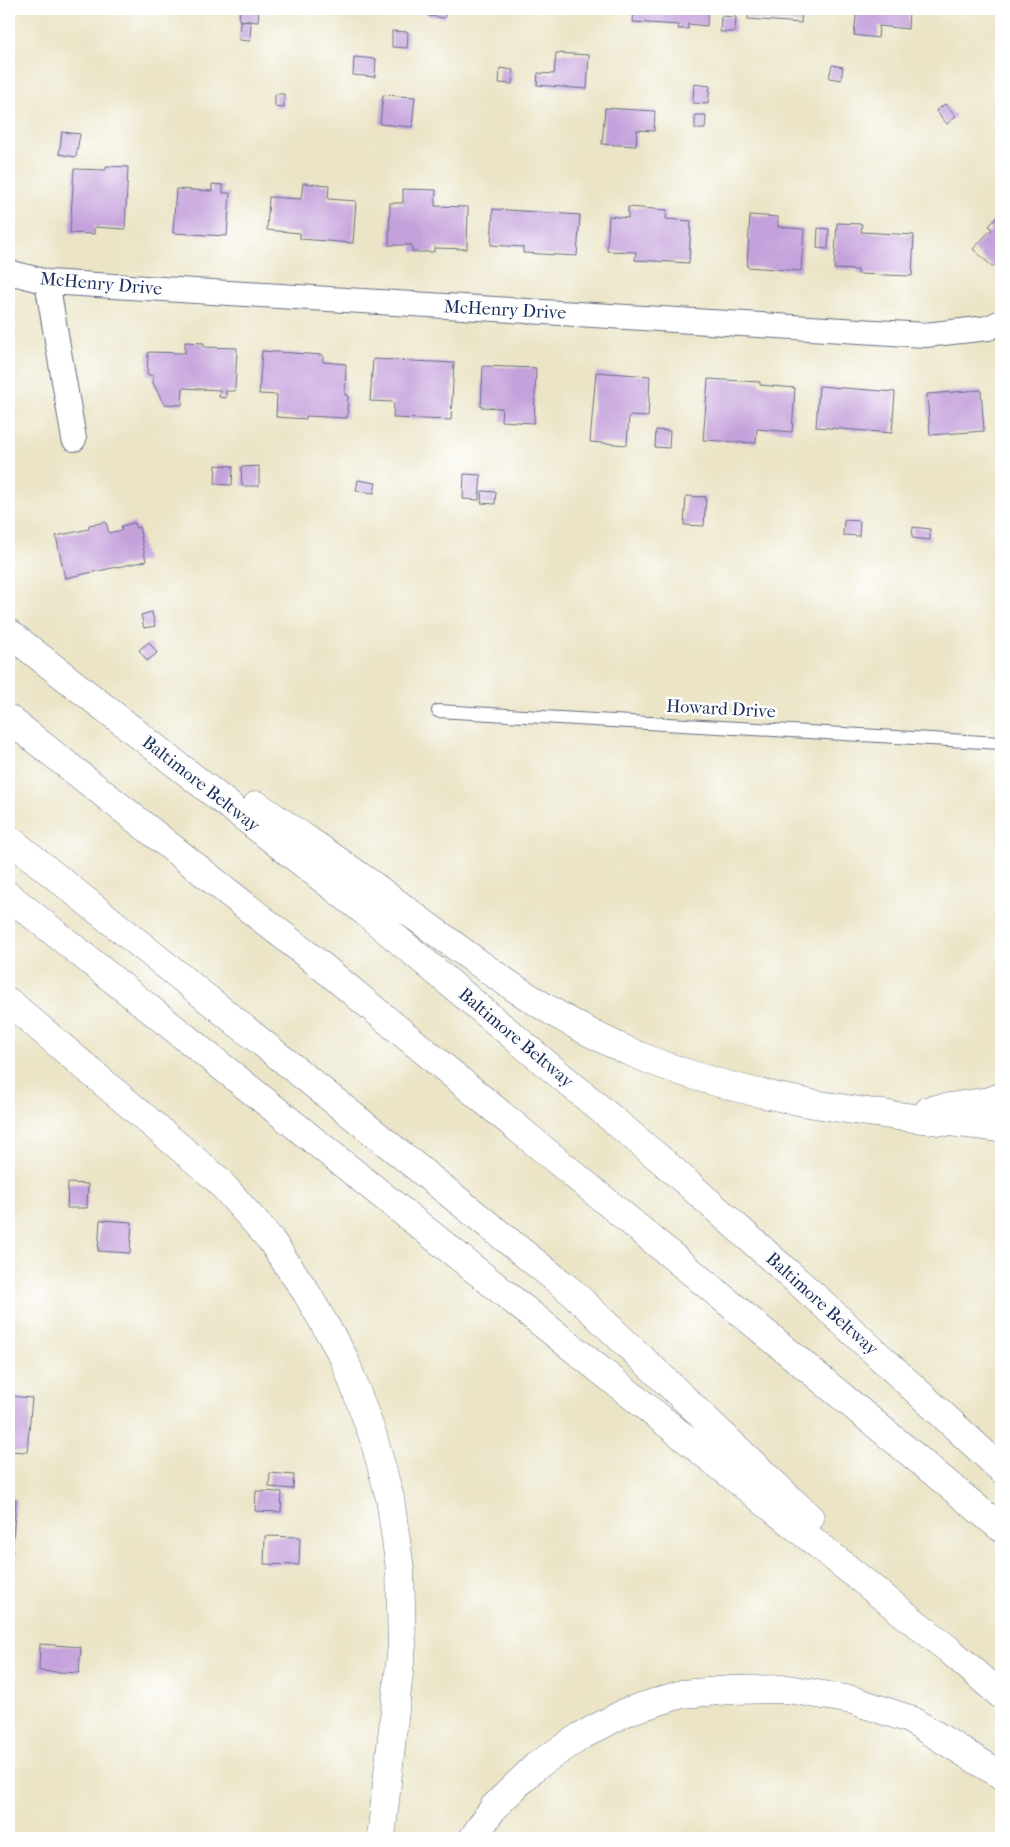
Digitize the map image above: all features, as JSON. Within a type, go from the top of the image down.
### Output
[{"type":"highway","points":[[11,634],[372,886],[501,980],[573,1024],[635,1054],[693,1076],[776,1098],[892,1116],[1001,1128]]},
{"type":"highway","name":"Baltimore Beltway","points":[[11,634],[365,912],[666,1164],[823,1304],[1001,1470]]},
{"type":"highway","points":[[9,719],[324,968],[1001,1528]]},
{"type":"highway","points":[[9,838],[573,1293],[948,1650]]},
{"type":"highway","points":[[9,896],[1001,1694]]},
{"type":"highway","points":[[9,1002],[217,1179],[270,1238],[306,1292],[344,1358],[373,1436],[390,1498],[400,1568],[402,1645],[381,1838]]},
{"type":"highway","points":[[892,1116],[990,1101],[1001,1096]]},
{"type":"highway","points":[[473,1838],[494,1807],[536,1766],[581,1736],[628,1711],[682,1694],[731,1690],[788,1689],[852,1700],[909,1719],[1001,1775]]},
{"type":"street","name":"McHenry Drive","points":[[9,272],[48,282],[925,335],[988,328],[1001,322]]},
{"type":"street","points":[[48,282],[74,439]]},
{"type":"lane","name":"Howard Drive","points":[[438,711],[1001,743]]},
{"type":"building","points":[[240,9],[259,9],[258,22],[239,20]]},
{"type":"building","points":[[428,9],[446,9],[445,18],[428,16]]},
{"type":"building","points":[[634,9],[708,9],[707,26],[688,24],[688,29],[678,29],[679,25],[633,22]]},
{"type":"building","points":[[749,9],[802,9],[801,23],[748,19]]},
{"type":"building","points":[[857,9],[909,9],[908,29],[879,26],[878,38],[854,35]]},
{"type":"building","points":[[721,16],[736,17],[735,32],[720,32]]},
{"type":"building","points":[[240,21],[251,22],[250,41],[239,40]]},
{"type":"building","points":[[392,31],[408,32],[407,48],[392,47]]},
{"type":"building","points":[[556,53],[589,55],[587,89],[537,85],[538,73],[554,74]]},
{"type":"building","points":[[354,57],[376,59],[375,77],[353,75]]},
{"type":"building","points":[[832,65],[843,67],[841,80],[829,78]]},
{"type":"building","points":[[500,68],[513,70],[512,84],[499,83]]},
{"type":"building","points":[[694,84],[710,86],[708,104],[693,103]]},
{"type":"building","points":[[275,94],[284,94],[284,108],[275,107]]},
{"type":"building","points":[[383,95],[415,97],[412,127],[380,124]]},
{"type":"building","points":[[945,104],[956,116],[947,124],[936,111]]},
{"type":"building","points":[[605,108],[655,111],[654,131],[637,130],[636,146],[602,144]]},
{"type":"building","points":[[695,115],[706,115],[705,129],[695,129]]},
{"type":"building","points":[[62,132],[80,134],[76,157],[59,154]]},
{"type":"building","points":[[106,166],[128,167],[125,229],[94,227],[94,234],[70,233],[74,169],[106,170]]},
{"type":"building","points":[[303,183],[329,185],[328,199],[356,201],[353,243],[300,239],[300,233],[267,230],[269,197],[301,199]]},
{"type":"building","points":[[212,184],[223,185],[223,193],[230,193],[227,236],[173,233],[176,189],[212,191]]},
{"type":"building","points":[[403,189],[436,190],[435,206],[468,207],[467,249],[434,248],[434,252],[412,252],[412,245],[389,245],[390,203],[403,203]]},
{"type":"building","points":[[628,207],[667,210],[666,219],[691,221],[689,263],[635,260],[636,252],[607,251],[609,216],[628,218]]},
{"type":"building","points":[[493,209],[580,215],[577,256],[523,253],[523,247],[491,245]]},
{"type":"building","points":[[1001,213],[1001,259],[993,267],[973,249],[992,229],[989,226]]},
{"type":"building","points":[[750,215],[778,217],[778,227],[804,229],[801,271],[747,267]]},
{"type":"building","points":[[837,223],[862,224],[861,232],[914,235],[912,276],[858,274],[858,270],[834,269]]},
{"type":"building","points":[[818,228],[829,229],[828,249],[817,248]]},
{"type":"building","points":[[185,342],[204,343],[204,347],[237,348],[235,391],[226,391],[226,398],[219,397],[220,390],[183,388],[182,405],[164,404],[153,383],[153,375],[147,375],[148,352],[185,353]]},
{"type":"building","points":[[262,351],[323,355],[323,362],[346,364],[345,395],[348,395],[347,418],[306,416],[306,419],[276,417],[277,395],[259,394]]},
{"type":"building","points":[[373,359],[454,363],[451,420],[393,418],[394,402],[370,401]]},
{"type":"building","points":[[483,366],[536,368],[534,423],[501,421],[502,408],[481,407]]},
{"type":"building","points":[[596,372],[650,376],[648,417],[629,416],[627,445],[590,442]]},
{"type":"building","points":[[708,379],[760,382],[760,385],[795,388],[792,432],[757,429],[756,443],[703,440]]},
{"type":"building","points":[[819,386],[895,392],[892,433],[816,427]]},
{"type":"building","points":[[981,390],[984,431],[930,435],[927,394]]},
{"type":"building","points":[[656,430],[670,431],[669,448],[655,447]]},
{"type":"building","points":[[216,465],[233,466],[232,485],[215,484]]},
{"type":"building","points":[[259,466],[259,486],[242,486],[241,467]]},
{"type":"building","points":[[464,474],[481,475],[479,500],[463,499]]},
{"type":"building","points":[[358,480],[376,483],[374,493],[356,491]]},
{"type":"building","points":[[482,491],[496,492],[495,504],[481,503]]},
{"type":"building","points":[[686,496],[706,497],[704,526],[684,525]]},
{"type":"building","points":[[844,520],[860,521],[859,536],[843,535]]},
{"type":"building","points":[[106,522],[109,533],[122,530],[121,526],[135,523],[136,528],[139,527],[146,561],[65,578],[56,536],[89,529],[89,525]]},
{"type":"building","points":[[913,527],[930,529],[930,540],[912,538]]},
{"type":"building","points":[[152,612],[155,626],[144,628],[141,615]]},
{"type":"building","points":[[149,642],[157,653],[147,661],[139,650]]},
{"type":"building","points":[[68,1183],[88,1184],[87,1208],[67,1208]]},
{"type":"building","points":[[100,1220],[132,1222],[130,1253],[98,1251]]},
{"type":"building","points":[[9,1396],[32,1398],[27,1452],[9,1451]]},
{"type":"building","points":[[270,1473],[294,1475],[293,1489],[269,1487]]},
{"type":"building","points":[[256,1491],[282,1492],[281,1512],[255,1511]]},
{"type":"building","points":[[9,1498],[16,1499],[12,1554],[9,1554]]},
{"type":"building","points":[[265,1536],[300,1537],[299,1565],[264,1564]]},
{"type":"building","points":[[40,1644],[81,1647],[79,1673],[39,1671]]}]
